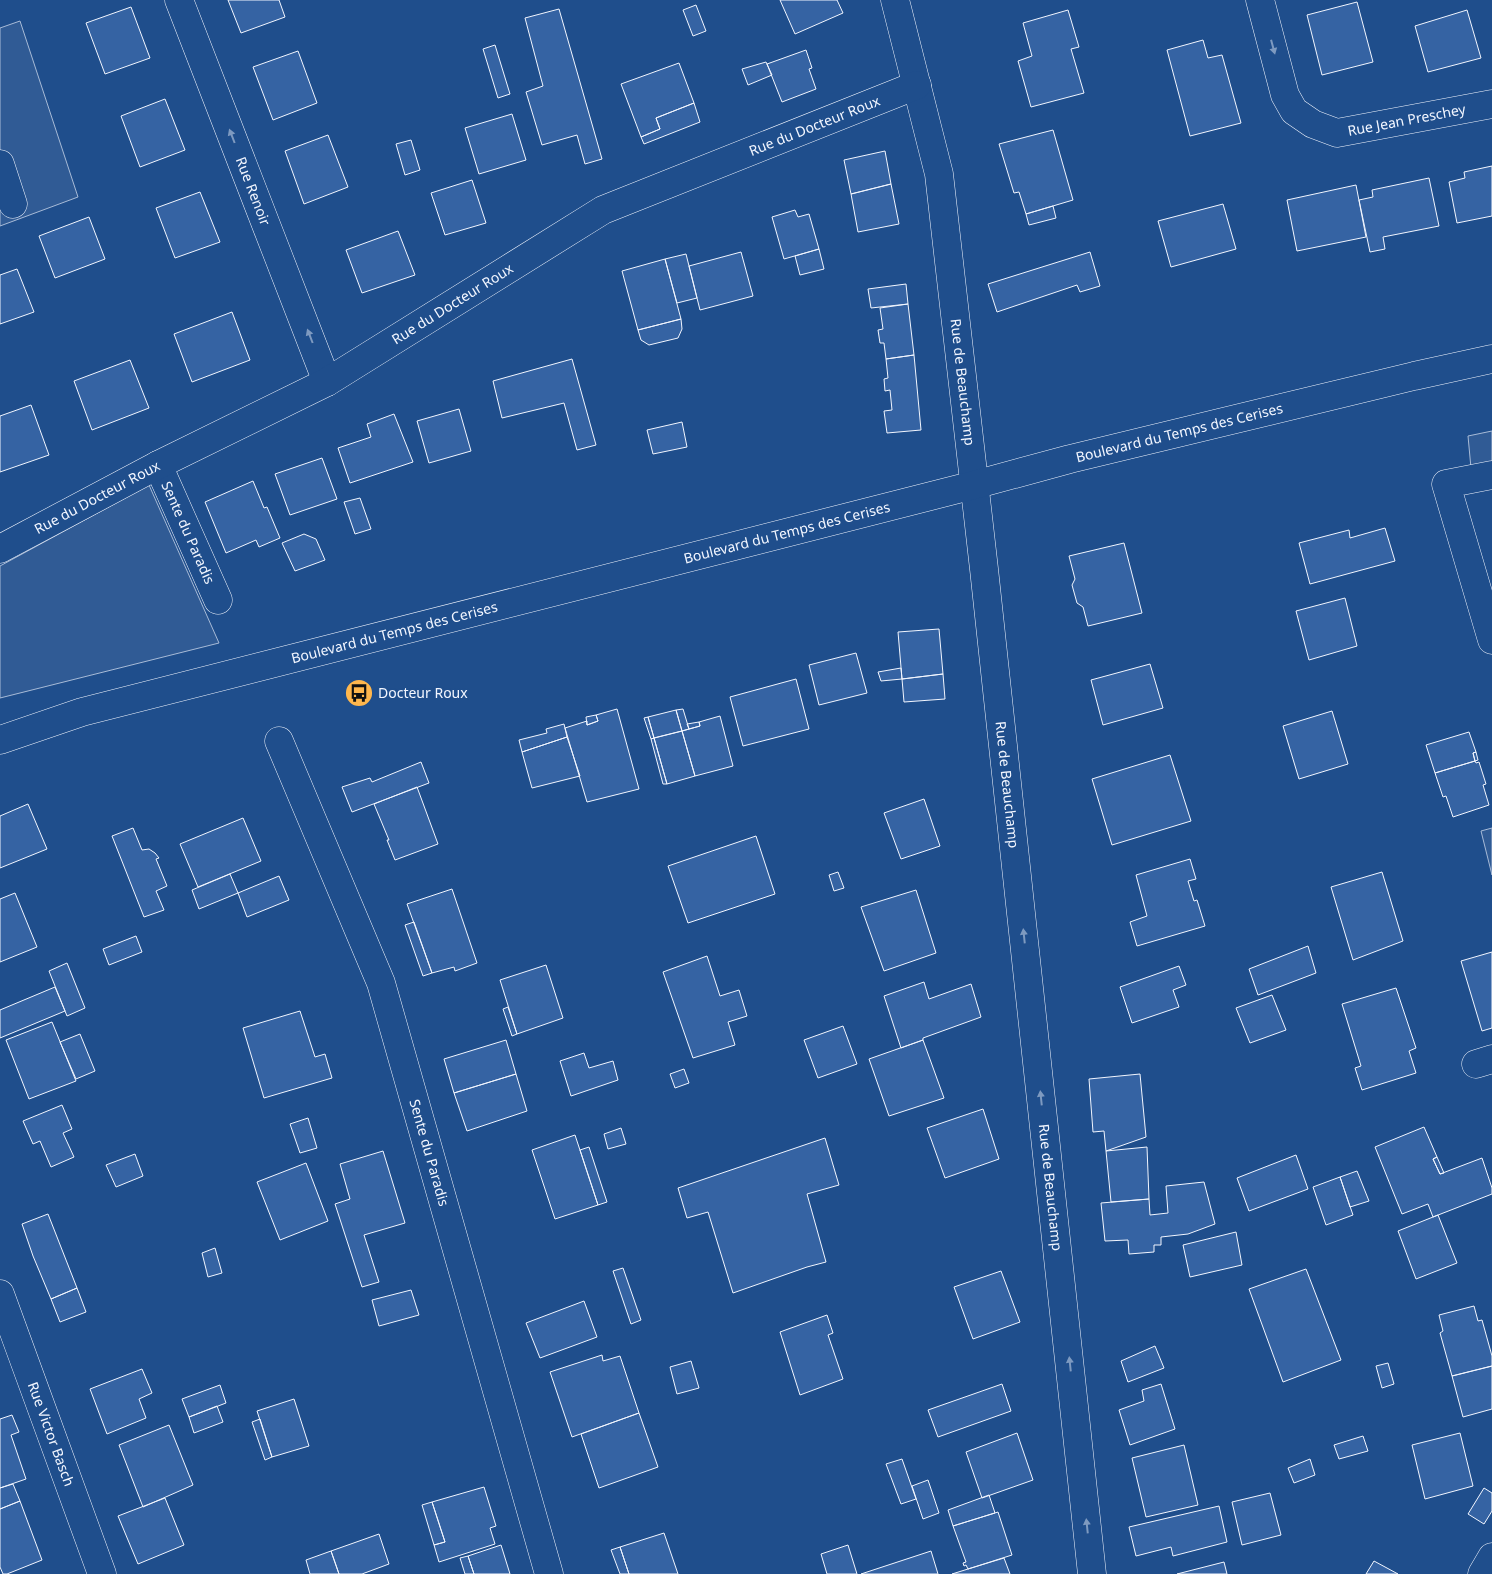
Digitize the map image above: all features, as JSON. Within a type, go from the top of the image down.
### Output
[{"type":"street","name":"Rue Renoir","points":[[179,0],[327,382]]},
{"type":"street","name":"Rue de Beauchamp","points":[[895,0],[939,174],[982,552],[1092,1574]]},
{"type":"street","name":"Rue Jean Preschey","points":[[1260,0],[1285,95],[1294,111],[1313,124],[1337,133],[1492,104]]},
{"type":"street","name":"Rue du Docteur Roux","points":[[0,549],[158,464],[327,382],[603,210],[918,85]]},
{"type":"street","points":[[0,164],[13,204]]},
{"type":"street","name":"Boulevard du Temps des Cerises","points":[[0,740],[82,712],[1070,459],[1492,359]]},
{"type":"street","name":"Sente du Paradis","points":[[158,464],[218,600]]},
{"type":"street","points":[[1492,475],[1446,484],[1492,640]]},
{"type":"street","name":"Boulevard du Temps des Cerises","points":[[0,722],[82,712]]},
{"type":"street","name":"Sente du Paradis","points":[[279,741],[381,983],[549,1574]]},
{"type":"street","name":"Rue Victor Basch","points":[[0,1294],[102,1574]]},
{"type":"street","points":[[1482,1574],[1492,1557]]},
{"type":"shaded area","points":[[20,21],[78,197],[0,226],[0,28]]},
{"type":"shaded area","points":[[1492,431],[1492,475],[1472,479],[1468,436]]},
{"type":"shaded area","points":[[149,485],[219,643],[0,698],[0,566]]},
{"type":"shaded area","points":[[1492,828],[1492,875],[1481,831]]},
{"type":"building","points":[[228,0],[279,0],[285,17],[241,33]]},
{"type":"building","points":[[780,0],[837,0],[843,13],[795,34]]},
{"type":"building","points":[[1357,2],[1373,62],[1322,75],[1307,15]]},
{"type":"building","points":[[696,5],[706,31],[693,36],[683,10]]},
{"type":"building","points":[[131,7],[150,58],[105,74],[86,23]]},
{"type":"building","points":[[559,9],[602,159],[585,164],[577,135],[542,145],[526,92],[543,86],[525,18]]},
{"type":"building","points":[[1068,10],[1079,47],[1071,49],[1084,93],[1031,107],[1018,61],[1032,56],[1023,23]]},
{"type":"building","points":[[1467,10],[1481,58],[1428,72],[1415,26]]},
{"type":"building","points":[[1203,40],[1208,58],[1222,55],[1241,123],[1190,136],[1167,50]]},
{"type":"building","points":[[495,45],[510,94],[498,98],[483,49]]},
{"type":"building","points":[[806,50],[812,68],[809,69],[816,89],[782,102],[767,64]]},
{"type":"building","points":[[298,51],[317,103],[273,120],[253,67]]},
{"type":"building","points":[[766,62],[772,75],[748,85],[742,69]]},
{"type":"building","points":[[679,63],[694,103],[656,118],[660,129],[641,137],[621,84]]},
{"type":"building","points":[[165,99],[185,150],[140,167],[121,116]]},
{"type":"building","points":[[694,103],[700,122],[644,144],[641,137],[660,129],[656,118]]},
{"type":"building","points":[[512,114],[526,160],[479,174],[465,128]]},
{"type":"building","points":[[1053,130],[1073,200],[1026,214],[1019,192],[1014,193],[999,144]]},
{"type":"building","points":[[328,135],[348,187],[304,204],[285,151]]},
{"type":"building","points":[[411,140],[420,170],[405,175],[396,144]]},
{"type":"building","points":[[885,151],[891,184],[851,194],[844,160]]},
{"type":"building","points":[[1492,166],[1492,216],[1457,223],[1449,182],[1465,178],[1464,172]]},
{"type":"building","points":[[1429,178],[1439,226],[1383,237],[1385,249],[1370,252],[1359,200],[1373,197],[1372,190]]},
{"type":"building","points":[[472,180],[486,223],[445,235],[431,193]]},
{"type":"building","points":[[891,184],[899,224],[858,232],[851,194]]},
{"type":"building","points":[[1356,185],[1366,237],[1297,251],[1287,200]]},
{"type":"building","points":[[200,192],[220,242],[175,258],[156,208]]},
{"type":"building","points":[[1223,204],[1236,249],[1171,267],[1158,221]]},
{"type":"building","points":[[1053,206],[1056,218],[1029,225],[1026,214]]},
{"type":"building","points":[[795,210],[798,217],[809,214],[819,249],[784,259],[772,217]]},
{"type":"building","points":[[89,217],[105,259],[55,278],[39,236]]},
{"type":"building","points":[[398,231],[415,275],[362,293],[346,250]]},
{"type":"building","points":[[819,249],[824,269],[800,275],[795,256]]},
{"type":"building","points":[[741,252],[753,296],[700,310],[689,266]]},
{"type":"building","points":[[1090,252],[1100,286],[1080,292],[1077,285],[997,312],[988,284]]},
{"type":"building","points":[[686,254],[697,298],[677,303],[665,259]]},
{"type":"building","points":[[665,259],[681,319],[638,330],[622,271]]},
{"type":"building","points":[[17,269],[34,312],[0,324],[0,275]]},
{"type":"building","points":[[906,284],[908,304],[871,308],[868,289]]},
{"type":"building","points":[[908,304],[914,355],[886,359],[884,343],[880,343],[878,330],[883,329],[880,308]]},
{"type":"building","points":[[232,312],[250,360],[192,382],[174,334]]},
{"type":"building","points":[[681,319],[682,329],[678,338],[649,345],[641,340],[638,330]]},
{"type":"building","points":[[914,355],[921,430],[887,433],[884,411],[892,410],[890,390],[885,391],[884,379],[888,378],[886,359]]},
{"type":"building","points":[[572,359],[596,445],[577,450],[564,403],[502,418],[493,381]]},
{"type":"building","points":[[130,360],[149,408],[92,430],[74,381]]},
{"type":"building","points":[[31,405],[49,455],[0,472],[0,416]]},
{"type":"building","points":[[459,409],[471,451],[429,463],[417,421]]},
{"type":"building","points":[[394,414],[413,462],[350,483],[338,448],[371,437],[367,424]]},
{"type":"building","points":[[682,422],[687,447],[653,454],[647,430]]},
{"type":"building","points":[[322,458],[337,499],[290,515],[275,474]]},
{"type":"building","points":[[253,481],[264,508],[267,507],[280,538],[259,547],[256,540],[226,553],[205,502]]},
{"type":"building","points":[[360,498],[371,529],[355,534],[344,502]]},
{"type":"building","points":[[1385,528],[1395,561],[1310,584],[1299,543],[1349,530],[1350,538]]},
{"type":"building","points":[[304,534],[316,539],[325,560],[295,571],[282,543]]},
{"type":"building","points":[[1124,543],[1142,613],[1088,626],[1083,607],[1077,603],[1072,585],[1075,579],[1069,556]]},
{"type":"building","points":[[1345,598],[1357,646],[1309,660],[1296,611]]},
{"type":"building","points":[[939,629],[943,674],[902,679],[898,632]]},
{"type":"building","points":[[856,653],[867,693],[819,705],[809,665]]},
{"type":"building","points":[[1150,664],[1163,708],[1103,725],[1091,680]]},
{"type":"building","points":[[901,668],[902,679],[881,681],[878,672]]},
{"type":"building","points":[[943,674],[945,699],[904,702],[902,679]]},
{"type":"building","points":[[796,679],[809,729],[743,746],[730,697]]},
{"type":"building","points":[[617,709],[639,789],[587,802],[565,728],[587,721],[587,725],[598,721],[596,715]]},
{"type":"building","points":[[683,709],[689,729],[682,731],[676,710]]},
{"type":"building","points":[[676,710],[682,731],[654,738],[648,717]]},
{"type":"building","points":[[1332,711],[1348,764],[1299,779],[1283,726]]},
{"type":"building","points":[[596,715],[598,721],[587,725],[586,717]]},
{"type":"building","points":[[720,716],[733,766],[695,776],[682,731],[700,726],[699,722]]},
{"type":"building","points":[[648,717],[654,738],[651,739],[644,718]]},
{"type":"building","points":[[699,722],[700,726],[689,729],[687,724]]},
{"type":"building","points":[[564,724],[567,737],[522,752],[519,740],[547,733],[546,729]]},
{"type":"building","points":[[682,731],[695,776],[667,784],[654,738]]},
{"type":"building","points":[[1469,732],[1476,752],[1473,753],[1475,761],[1435,773],[1426,745]]},
{"type":"building","points":[[567,737],[580,776],[532,788],[522,752]]},
{"type":"building","points":[[654,738],[667,784],[663,784],[651,739]]},
{"type":"building","points":[[1476,752],[1478,760],[1475,761],[1473,753]]},
{"type":"building","points":[[1170,755],[1191,821],[1112,845],[1092,779]]},
{"type":"building","points":[[1475,761],[1476,763],[1479,762],[1486,784],[1483,785],[1489,805],[1453,817],[1446,796],[1443,797],[1435,773]]},
{"type":"building","points":[[421,762],[429,783],[352,812],[342,787],[370,778],[372,782]]},
{"type":"building","points":[[417,787],[438,844],[395,860],[374,804]]},
{"type":"building","points":[[924,799],[940,846],[901,859],[884,813]]},
{"type":"building","points":[[28,804],[47,849],[0,868],[0,816]]},
{"type":"building","points":[[243,818],[261,861],[198,887],[180,844]]},
{"type":"building","points":[[133,828],[142,850],[149,849],[159,858],[156,859],[167,886],[156,891],[164,910],[144,917],[112,836]]},
{"type":"building","points":[[756,836],[775,894],[688,923],[668,866]]},
{"type":"building","points":[[1190,859],[1196,879],[1188,881],[1194,901],[1197,900],[1205,926],[1137,946],[1130,922],[1147,916],[1136,875]]},
{"type":"building","points":[[838,872],[844,888],[834,891],[829,875]]},
{"type":"building","points":[[1382,872],[1403,941],[1353,960],[1331,887]]},
{"type":"building","points":[[230,874],[238,893],[199,909],[192,890]]},
{"type":"building","points":[[279,876],[289,900],[247,917],[238,893]]},
{"type":"building","points":[[452,889],[477,963],[455,971],[454,967],[432,973],[407,904]]},
{"type":"building","points":[[916,890],[936,953],[884,971],[861,907]]},
{"type":"building","points":[[15,893],[37,947],[0,962],[0,899]]},
{"type":"building","points":[[414,922],[432,973],[423,976],[405,925]]},
{"type":"building","points":[[136,936],[142,952],[109,965],[103,949]]},
{"type":"building","points":[[1308,946],[1316,973],[1258,995],[1249,969]]},
{"type":"building","points":[[1492,952],[1492,1028],[1482,1031],[1461,961]]},
{"type":"building","points":[[707,956],[720,996],[739,990],[747,1016],[728,1022],[735,1045],[693,1058],[663,972]]},
{"type":"building","points":[[67,963],[85,1008],[67,1016],[49,971]]},
{"type":"building","points":[[546,965],[563,1018],[517,1034],[500,980]]},
{"type":"building","points":[[1179,966],[1186,985],[1173,990],[1179,1007],[1132,1023],[1120,987]]},
{"type":"building","points":[[924,982],[929,999],[971,984],[981,1017],[901,1048],[884,996]]},
{"type":"building","points":[[55,987],[65,1011],[0,1038],[0,1010]]},
{"type":"building","points":[[1396,988],[1416,1048],[1409,1051],[1416,1073],[1362,1090],[1355,1068],[1361,1066],[1342,1004]]},
{"type":"building","points":[[1272,995],[1286,1030],[1250,1043],[1236,1008]]},
{"type":"building","points":[[508,1007],[517,1034],[512,1036],[503,1009]]},
{"type":"building","points":[[300,1011],[315,1057],[325,1054],[332,1078],[264,1098],[243,1028]]},
{"type":"building","points":[[52,1022],[76,1081],[29,1099],[6,1040]]},
{"type":"building","points":[[843,1026],[857,1064],[818,1078],[804,1040]]},
{"type":"building","points":[[80,1034],[95,1071],[76,1079],[60,1042]]},
{"type":"building","points":[[506,1040],[516,1074],[454,1093],[444,1059]]},
{"type":"building","points":[[923,1040],[944,1098],[889,1116],[869,1059]]},
{"type":"building","points":[[584,1053],[589,1068],[613,1061],[618,1080],[571,1096],[560,1061]]},
{"type":"building","points":[[684,1069],[689,1083],[675,1088],[670,1074]]},
{"type":"building","points":[[516,1074],[527,1111],[467,1131],[454,1093]]},
{"type":"building","points":[[1140,1074],[1146,1137],[1106,1151],[1104,1131],[1093,1132],[1089,1079]]},
{"type":"building","points":[[62,1105],[72,1129],[63,1133],[74,1157],[51,1167],[40,1141],[33,1144],[23,1121]]},
{"type":"building","points":[[983,1109],[999,1159],[945,1178],[927,1128]]},
{"type":"building","points":[[308,1118],[317,1148],[300,1153],[290,1124]]},
{"type":"building","points":[[1424,1127],[1437,1157],[1433,1159],[1440,1174],[1482,1158],[1492,1188],[1492,1194],[1433,1217],[1428,1204],[1402,1214],[1375,1147]]},
{"type":"building","points":[[621,1128],[626,1144],[608,1149],[604,1134]]},
{"type":"building","points":[[575,1135],[598,1205],[555,1219],[532,1150]]},
{"type":"building","points":[[825,1138],[839,1185],[807,1194],[826,1262],[733,1293],[708,1212],[687,1218],[678,1188]]},
{"type":"building","points":[[589,1147],[607,1202],[598,1205],[580,1150]]},
{"type":"building","points":[[1147,1147],[1149,1199],[1111,1202],[1106,1151]]},
{"type":"building","points":[[383,1151],[405,1223],[364,1235],[379,1282],[362,1287],[335,1204],[350,1199],[340,1164]]},
{"type":"building","points":[[135,1154],[143,1176],[116,1187],[106,1165]]},
{"type":"building","points":[[1296,1155],[1308,1189],[1249,1211],[1237,1178]]},
{"type":"building","points":[[1437,1157],[1444,1173],[1440,1174],[1433,1159]]},
{"type":"building","points":[[306,1163],[328,1221],[280,1240],[257,1182]]},
{"type":"building","points":[[1357,1171],[1369,1201],[1350,1207],[1340,1177]]},
{"type":"building","points":[[1340,1177],[1353,1215],[1326,1225],[1313,1187]]},
{"type":"building","points":[[1204,1182],[1215,1224],[1188,1234],[1161,1237],[1161,1245],[1154,1245],[1154,1252],[1129,1254],[1128,1240],[1105,1241],[1101,1203],[1149,1199],[1150,1215],[1168,1213],[1166,1186]]},
{"type":"building","points":[[48,1214],[77,1288],[51,1299],[22,1224]]},
{"type":"building","points":[[1438,1215],[1457,1263],[1416,1279],[1398,1231]]},
{"type":"building","points":[[1236,1232],[1242,1265],[1190,1277],[1183,1245]]},
{"type":"building","points":[[215,1248],[222,1273],[208,1277],[202,1253]]},
{"type":"building","points":[[623,1268],[641,1320],[631,1324],[613,1271]]},
{"type":"building","points":[[1306,1269],[1341,1360],[1283,1382],[1249,1289]]},
{"type":"building","points":[[1001,1271],[1020,1322],[973,1339],[954,1287]]},
{"type":"building","points":[[77,1288],[86,1312],[60,1322],[51,1299]]},
{"type":"building","points":[[411,1290],[419,1315],[379,1326],[372,1300]]},
{"type":"building","points":[[584,1301],[597,1337],[540,1358],[526,1323]]},
{"type":"building","points":[[1474,1306],[1478,1321],[1482,1320],[1492,1356],[1492,1366],[1452,1376],[1440,1333],[1443,1331],[1439,1315]]},
{"type":"building","points":[[827,1315],[833,1333],[828,1335],[843,1379],[800,1395],[780,1332]]},
{"type":"building","points":[[1155,1346],[1164,1368],[1128,1382],[1121,1361]]},
{"type":"building","points":[[602,1355],[603,1361],[620,1356],[639,1413],[572,1437],[550,1372]]},
{"type":"building","points":[[691,1361],[699,1388],[677,1394],[670,1367]]},
{"type":"building","points":[[1388,1363],[1394,1384],[1382,1388],[1376,1366]]},
{"type":"building","points":[[1492,1366],[1492,1409],[1463,1417],[1452,1376]]},
{"type":"building","points":[[142,1369],[152,1393],[139,1399],[146,1418],[107,1434],[90,1389]]},
{"type":"building","points":[[1002,1384],[1011,1411],[938,1437],[928,1410]]},
{"type":"building","points":[[1161,1384],[1175,1429],[1130,1445],[1119,1410],[1144,1401],[1142,1390]]},
{"type":"building","points":[[220,1385],[226,1403],[189,1417],[182,1399]]},
{"type":"building","points":[[294,1399],[309,1446],[272,1457],[257,1411]]},
{"type":"building","points":[[217,1406],[223,1422],[194,1433],[189,1417]]},
{"type":"building","points":[[639,1413],[658,1467],[599,1488],[581,1434]]},
{"type":"building","points":[[12,1415],[19,1432],[11,1435],[26,1479],[0,1488],[0,1419]]},
{"type":"building","points":[[260,1419],[272,1457],[265,1460],[252,1422]]},
{"type":"building","points":[[169,1425],[193,1485],[143,1507],[119,1445]]},
{"type":"building","points":[[1017,1433],[1033,1480],[982,1498],[966,1452]]},
{"type":"building","points":[[1460,1433],[1473,1486],[1425,1499],[1412,1445]]},
{"type":"building","points":[[1363,1436],[1368,1451],[1339,1459],[1334,1445]]},
{"type":"building","points":[[1184,1445],[1198,1505],[1146,1517],[1132,1458]]},
{"type":"building","points":[[902,1459],[916,1499],[901,1504],[886,1464]]},
{"type":"building","points":[[1310,1459],[1315,1475],[1294,1483],[1288,1468]]},
{"type":"building","points":[[928,1480],[939,1513],[923,1519],[912,1486]]},
{"type":"building","points":[[13,1484],[20,1501],[0,1509],[0,1488]]},
{"type":"building","points":[[484,1487],[496,1526],[490,1528],[495,1544],[439,1562],[434,1545],[445,1542],[432,1502]]},
{"type":"building","points":[[1484,1488],[1492,1493],[1492,1511],[1484,1524],[1468,1514]]},
{"type":"building","points":[[1270,1493],[1281,1535],[1242,1545],[1232,1502]]},
{"type":"building","points":[[989,1495],[995,1513],[953,1526],[948,1510]]},
{"type":"building","points":[[165,1498],[184,1545],[138,1564],[118,1516]]},
{"type":"building","points":[[20,1501],[42,1560],[3,1574],[0,1567],[0,1509]]},
{"type":"building","points":[[432,1502],[445,1542],[434,1545],[422,1505]]},
{"type":"building","points":[[1219,1506],[1227,1542],[1173,1556],[1171,1547],[1136,1556],[1129,1527]]},
{"type":"building","points":[[998,1512],[1012,1555],[968,1569],[966,1565],[964,1566],[963,1563],[966,1562],[953,1526]]},
{"type":"building","points":[[664,1533],[678,1574],[629,1574],[620,1547]]},
{"type":"building","points":[[379,1534],[389,1564],[362,1574],[339,1574],[331,1551]]},
{"type":"building","points":[[501,1545],[510,1574],[474,1574],[468,1556]]},
{"type":"building","points":[[848,1545],[857,1574],[827,1574],[821,1554]]},
{"type":"building","points":[[620,1547],[629,1574],[620,1574],[611,1550]]},
{"type":"building","points":[[331,1551],[339,1574],[310,1574],[306,1560]]},
{"type":"building","points":[[931,1551],[938,1574],[861,1574]]},
{"type":"building","points":[[468,1556],[474,1574],[465,1574],[460,1558]]},
{"type":"building","points":[[1004,1558],[1010,1574],[952,1574],[968,1569]]},
{"type":"building","points":[[1374,1561],[1398,1574],[1366,1574]]},
{"type":"building","points":[[1224,1562],[1227,1574],[1177,1574]]},
{"type":"place","name":"Docteur Roux","points":[[359,693]]}]
